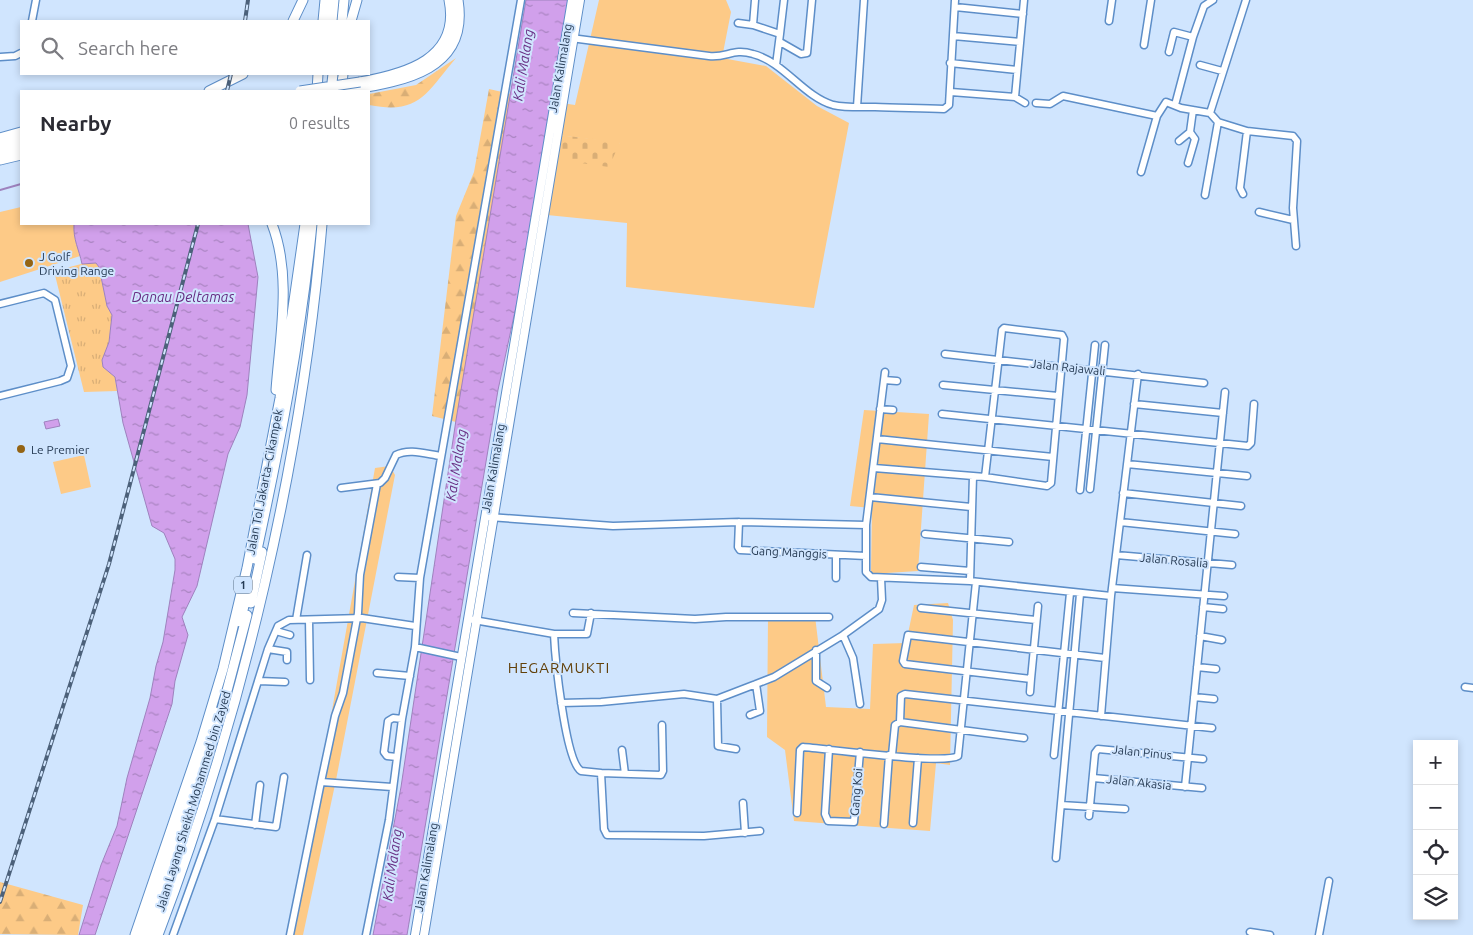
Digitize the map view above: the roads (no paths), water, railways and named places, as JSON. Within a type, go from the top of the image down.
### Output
[{"type":"highway","points":[[293,20],[303,0]]},
{"type":"highway","points":[[323,20],[325,0]]},
{"type":"highway","points":[[332,20],[334,0]]},
{"type":"highway","points":[[338,20],[340,0]]},
{"type":"highway","points":[[342,20],[344,0]]},
{"type":"highway","points":[[351,20],[356,0]]},
{"type":"highway","points":[[345,90],[402,73],[427,60],[440,45],[448,31],[450,16],[448,0]]},
{"type":"highway","points":[[310,90],[412,77],[437,63],[450,47],[458,29],[458,0]]},
{"type":"highway","points":[[211,90],[241,75]]},
{"type":"highway","points":[[317,90],[318,75]]},
{"type":"highway","points":[[325,90],[327,75]]},
{"type":"highway","points":[[331,90],[333,75]]},
{"type":"highway","points":[[335,90],[337,75]]},
{"type":"highway","points":[[342,90],[343,75]]},
{"type":"highway","points":[[0,138],[20,132]]},
{"type":"highway","points":[[0,145],[20,139]]},
{"type":"highway","points":[[0,154],[20,148]]},
{"type":"highway","points":[[0,160],[20,155]]},
{"type":"highway","points":[[272,225],[279,244],[283,273],[273,435]]},
{"type":"highway","name":"Jalan Tol Jakarta–Cikampek","points":[[135,935],[192,769],[223,669],[247,568],[273,435],[295,304],[305,225]]},
{"type":"highway","name":"Jalan Layang Sheikh Mohammed bin Zayed","points":[[142,935],[205,753],[244,608],[270,490],[296,350],[312,225]]},
{"type":"highway","name":"Jalan Layang Sheikh Mohammed bin Zayed","points":[[150,935],[211,750],[250,605],[275,489],[304,334],[316,225]]},
{"type":"highway","name":"Jalan Tol Jakarta–Cikampek","points":[[158,935],[223,748],[260,598],[293,443],[310,331],[322,225]]},
{"type":"highway","points":[[320,246],[327,225]]},
{"type":"main road","name":"Jalan Kalimalang","points":[[426,933],[570,38],[572,0]]},
{"type":"main road","name":"Jalan Kalimalang","points":[[415,931],[457,656],[468,620],[570,38],[580,0]]},
{"type":"street","points":[[32,20],[36,0]]},
{"type":"street","points":[[366,935],[389,820],[402,719],[410,676],[418,647],[415,626],[420,578],[521,0]]},
{"type":"street","points":[[753,25],[755,0]]},
{"type":"street","points":[[776,65],[784,0]]},
{"type":"street","points":[[738,24],[753,25],[780,38],[801,54],[807,53],[812,0]]},
{"type":"street","points":[[857,107],[864,0]]},
{"type":"street","points":[[1015,97],[1024,0]]},
{"type":"street","points":[[1109,20],[1112,0]]},
{"type":"street","points":[[1144,45],[1151,0]]},
{"type":"street","points":[[1175,105],[1193,37],[1204,6],[1213,0]]},
{"type":"street","points":[[1210,113],[1244,0]]},
{"type":"street","points":[[570,38],[709,56],[723,56],[735,51],[755,54],[776,65],[831,104],[857,107],[944,109],[949,105],[951,92],[950,63],[955,3],[1023,14]]},
{"type":"street","points":[[1169,52],[1174,32],[1193,37]]},
{"type":"street","points":[[953,36],[1020,42]]},
{"type":"street","points":[[0,57],[15,56],[20,53]]},
{"type":"street","points":[[950,63],[1018,70]]},
{"type":"street","points":[[1200,66],[1222,71]]},
{"type":"street","points":[[951,92],[1015,97],[1026,104]]},
{"type":"street","points":[[1036,103],[1050,104],[1064,96],[1157,116]]},
{"type":"street","points":[[1141,172],[1157,116],[1164,102],[1210,113],[1218,122],[1247,132],[1293,136],[1296,139],[1293,220],[1296,246]]},
{"type":"street","points":[[1188,163],[1195,141],[1190,132],[1193,110]]},
{"type":"street","points":[[1205,196],[1218,122]]},
{"type":"street","points":[[1179,141],[1190,132]]},
{"type":"street","points":[[1243,194],[1240,188],[1247,132]]},
{"type":"street","points":[[1259,212],[1293,220]]},
{"type":"street","points":[[0,304],[44,293],[50,294],[55,300],[71,366],[67,378],[60,381],[0,396]]},
{"type":"street","points":[[874,468],[985,477],[1048,486],[1052,482],[1064,339],[1062,335],[1004,328],[1001,333],[985,477]]},
{"type":"street","points":[[1080,490],[1095,345]]},
{"type":"street","points":[[1090,489],[1105,345]]},
{"type":"street","name":"Jalan Rajawali","points":[[945,354],[1138,374],[1204,383]]},
{"type":"street","points":[[885,372],[866,525],[868,576],[973,581],[1111,596]]},
{"type":"street","points":[[1101,716],[1111,596],[1138,374]]},
{"type":"street","points":[[884,380],[897,381]]},
{"type":"street","points":[[943,384],[1058,396]]},
{"type":"street","points":[[1185,787],[1225,392]]},
{"type":"street","points":[[1134,404],[1223,413]]},
{"type":"street","points":[[942,414],[1220,444],[1250,444],[1254,404]]},
{"type":"street","points":[[880,409],[893,410]]},
{"type":"street","points":[[877,440],[1053,457]]},
{"type":"street","points":[[341,488],[377,484],[386,478],[394,458],[400,453],[410,452],[441,456]]},
{"type":"street","points":[[1127,464],[1247,476]]},
{"type":"street","points":[[797,813],[800,749],[803,747],[918,758],[957,757],[968,673],[973,614],[973,581],[970,571],[973,476]]},
{"type":"street","points":[[290,935],[321,782],[343,693],[356,619],[360,575],[377,484]]},
{"type":"street","points":[[1123,493],[1241,506]]},
{"type":"street","points":[[870,497],[971,507]]},
{"type":"street","points":[[485,516],[613,526],[739,522],[866,525]]},
{"type":"street","name":"Gang Manggis","points":[[739,522],[738,547],[740,550],[866,556]]},
{"type":"street","points":[[1120,522],[1235,534]]},
{"type":"street","points":[[925,534],[1009,542]]},
{"type":"street","points":[[296,620],[307,555]]},
{"type":"street","points":[[836,555],[836,578]]},
{"type":"street","name":"Jalan Rosalia","points":[[1116,555],[1232,565]]},
{"type":"street","points":[[921,567],[970,571]]},
{"type":"street","points":[[398,577],[420,578]]},
{"type":"street","points":[[561,703],[601,702],[684,694],[718,699],[774,677],[843,635],[879,609],[882,600],[881,578]]},
{"type":"street","points":[[1112,588],[1224,596]]},
{"type":"street","points":[[1054,755],[1070,593]]},
{"type":"street","points":[[1056,858],[1073,654],[1080,594]]},
{"type":"street","points":[[1030,692],[1038,606]]},
{"type":"street","points":[[1203,607],[1223,609]]},
{"type":"street","points":[[921,608],[1036,620]]},
{"type":"street","points":[[573,613],[695,619],[726,617],[829,617]]},
{"type":"street","points":[[468,620],[554,634],[587,634],[591,613]]},
{"type":"street","points":[[173,935],[215,820],[260,680],[268,649],[280,624],[296,620],[356,619],[415,626]]},
{"type":"street","points":[[309,620],[310,680]]},
{"type":"street","points":[[276,631],[290,636]]},
{"type":"street","points":[[554,634],[561,703],[577,768],[581,771],[601,773],[660,776],[663,773],[662,725]]},
{"type":"street","points":[[843,635],[853,658],[860,704]]},
{"type":"street","points":[[1031,679],[905,664],[903,662],[909,635],[1105,658]]},
{"type":"street","points":[[1200,636],[1222,640]]},
{"type":"street","points":[[418,647],[457,656]]},
{"type":"street","points":[[268,649],[287,652],[287,660]]},
{"type":"street","points":[[816,650],[816,681],[827,688]]},
{"type":"street","points":[[1197,667],[1216,669]]},
{"type":"street","points":[[377,673],[410,676]]},
{"type":"street","points":[[260,680],[285,682]]},
{"type":"street","points":[[750,715],[760,712],[756,684]]},
{"type":"street","points":[[1465,687],[1473,688]]},
{"type":"street","points":[[900,722],[901,696],[904,694],[1212,728]]},
{"type":"street","points":[[1194,697],[1214,698]]},
{"type":"street","points":[[718,699],[718,746],[736,749]]},
{"type":"street","points":[[398,757],[387,756],[384,752],[388,720],[393,718],[402,719]]},
{"type":"street","points":[[884,824],[890,755],[895,724],[900,722],[1024,738]]},
{"type":"street","name":"Jalan Pinus","points":[[1093,778],[1096,751],[1102,748],[1203,759]]},
{"type":"street","name":"Gang Koi","points":[[829,749],[825,814],[828,821],[854,822],[860,752]]},
{"type":"street","points":[[622,750],[625,774]]},
{"type":"street","points":[[913,823],[918,758]]},
{"type":"street","points":[[601,773],[604,832],[610,836],[760,832]]},
{"type":"street","points":[[215,820],[276,828],[284,777]]},
{"type":"street","points":[[1089,816],[1093,778]]},
{"type":"street","name":"Jalan Akasia","points":[[1093,778],[1202,788]]},
{"type":"street","points":[[321,782],[392,787]]},
{"type":"street","points":[[255,825],[260,785]]},
{"type":"street","points":[[743,803],[745,833]]},
{"type":"street","points":[[1061,805],[1125,809]]},
{"type":"street","points":[[1319,935],[1329,881]]},
{"type":"street","points":[[415,931],[426,933]]},
{"type":"street","points":[[1250,932],[1270,935]]},
{"type":"water","name":"Kali Malang","points":[[526,0],[572,0],[536,214],[498,390],[407,935],[373,935],[401,787],[456,420]]},
{"type":"water","name":"Danau Deltamas","points":[[74,225],[248,225],[258,277],[247,395],[240,427],[228,454],[197,586],[182,617],[188,635],[175,681],[172,704],[95,935],[79,935],[101,865],[117,826],[127,778],[150,698],[163,642],[175,570],[175,559],[164,533],[152,526],[123,423],[115,377],[103,367],[102,360],[109,342],[112,315],[107,306],[99,267],[96,263],[82,264]]},
{"type":"water","points":[[58,419],[60,426],[46,429],[44,422]]},
{"type":"waterway","points":[[0,190],[20,184]]},
{"type":"railway","points":[[245,20],[248,0]]},
{"type":"railway","points":[[227,90],[231,75]]},
{"type":"railway","points":[[0,902],[109,564],[198,225]]},
{"type":"place","name":"J Golf Driving Range","points":[[29,263]]},
{"type":"place","name":"Le Premier","points":[[21,449]]},
{"type":"district","name":"HEGARMUKTI","points":[[559,667]]}]
